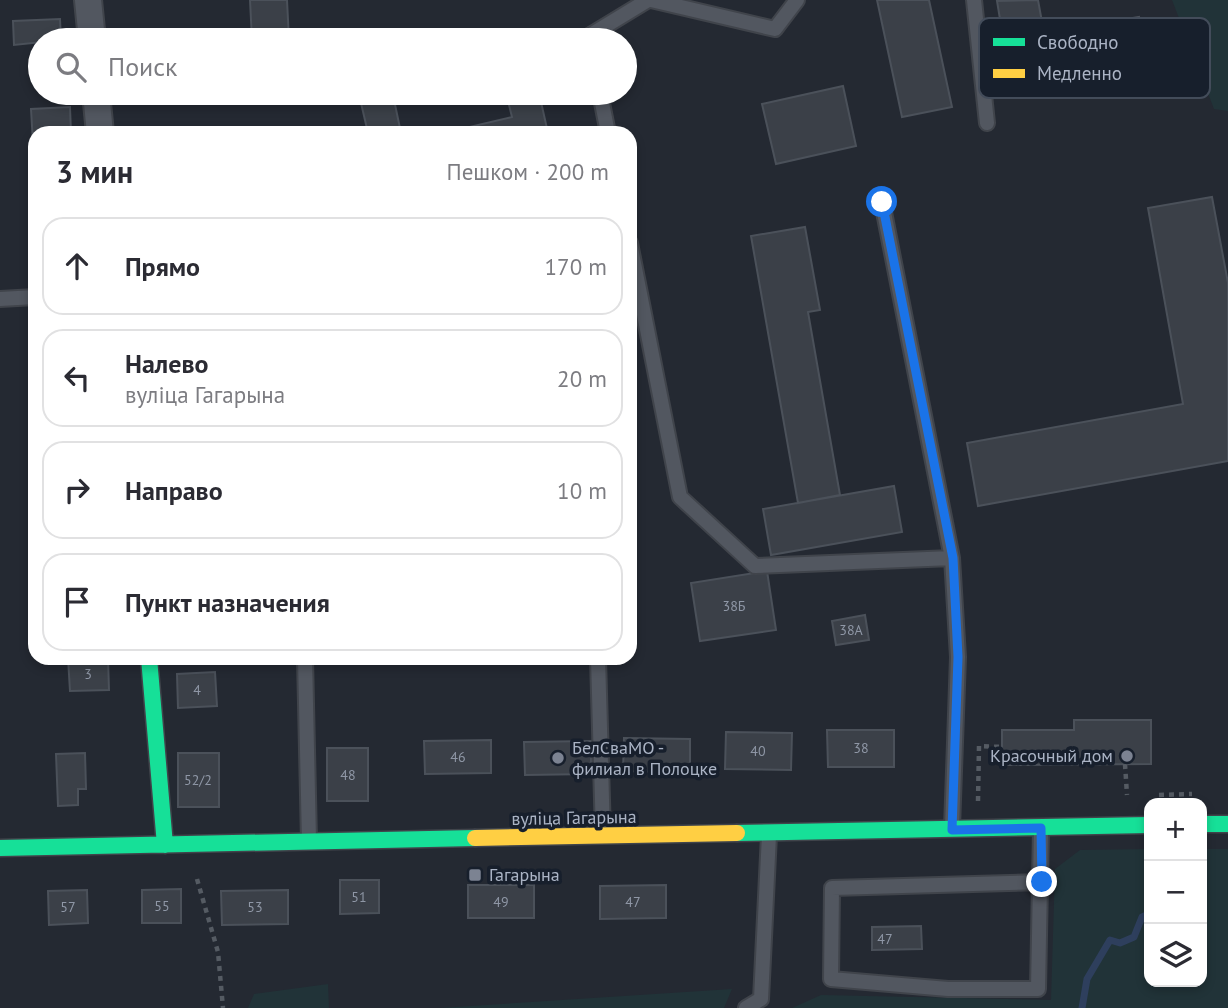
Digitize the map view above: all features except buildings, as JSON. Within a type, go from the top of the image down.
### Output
[{"type":"main road","points":[[150,665],[165,845]]},
{"type":"main road","points":[[1207,824],[1228,824]]},
{"type":"main road","name":"вуліца Гагарына","points":[[0,848],[1144,825]]},
{"type":"street","points":[[88,0],[91,28]]},
{"type":"street","points":[[97,105],[99,126]]},
{"type":"lane","points":[[602,28],[649,0],[775,29],[797,0]]},
{"type":"lane","points":[[974,0],[979,47]]},
{"type":"lane","points":[[984,98],[987,123]]},
{"type":"lane","points":[[602,105],[607,126]]},
{"type":"lane","points":[[882,202],[953,558],[958,657],[952,830]]},
{"type":"lane","points":[[637,279],[680,498],[755,566],[953,558]]},
{"type":"lane","points":[[0,299],[28,297]]},
{"type":"lane","points":[[305,665],[309,842]]},
{"type":"lane","points":[[598,665],[603,836]]},
{"type":"lane","points":[[1041,828],[1042,882],[1038,989],[947,989],[831,979],[832,888],[1042,882]]},
{"type":"lane","points":[[746,1008],[761,999],[769,833]]},
{"type":"path","points":[[978,802],[979,746],[1003,747]]},
{"type":"path","points":[[1125,765],[1127,796]]},
{"type":"path","points":[[197,878],[218,952],[223,1008]]},
{"type":"shaded area","points":[[1172,0],[1228,0],[1228,111],[1214,109],[1210,98],[1210,18],[1179,18]]},
{"type":"shaded area","points":[[1144,849],[1144,987],[1207,987],[1207,849],[1228,849],[1228,1008],[792,1008],[821,995],[1051,1000],[1055,869],[1080,850]]},
{"type":"shaded area","points":[[328,984],[329,1008],[248,1008],[254,994]]},
{"type":"shaded area","points":[[732,989],[724,1008],[440,1008]]},
{"type":"waterway","points":[[1082,1008],[1087,979],[1110,940],[1120,943],[1134,937],[1144,916]]},
{"type":"traffic: fast","points":[[150,665],[165,845]]},
{"type":"traffic: fast","points":[[1207,824],[1228,824]]},
{"type":"traffic: fast","points":[[737,833],[1144,825]]},
{"type":"traffic: fast","points":[[0,848],[475,838]]},
{"type":"traffic: slow","points":[[475,838],[737,833]]},
{"type":"place","name":"Красочный дом","points":[[1127,756]]},
{"type":"place","name":"БелСваМО - филиал в Полоцке","points":[[558,758]]},
{"type":"place","name":"Гагарына","points":[[475,875]]},
{"type":"route","points":[[882,202],[953,558],[958,657],[952,830],[1041,828],[1042,882]]}]
